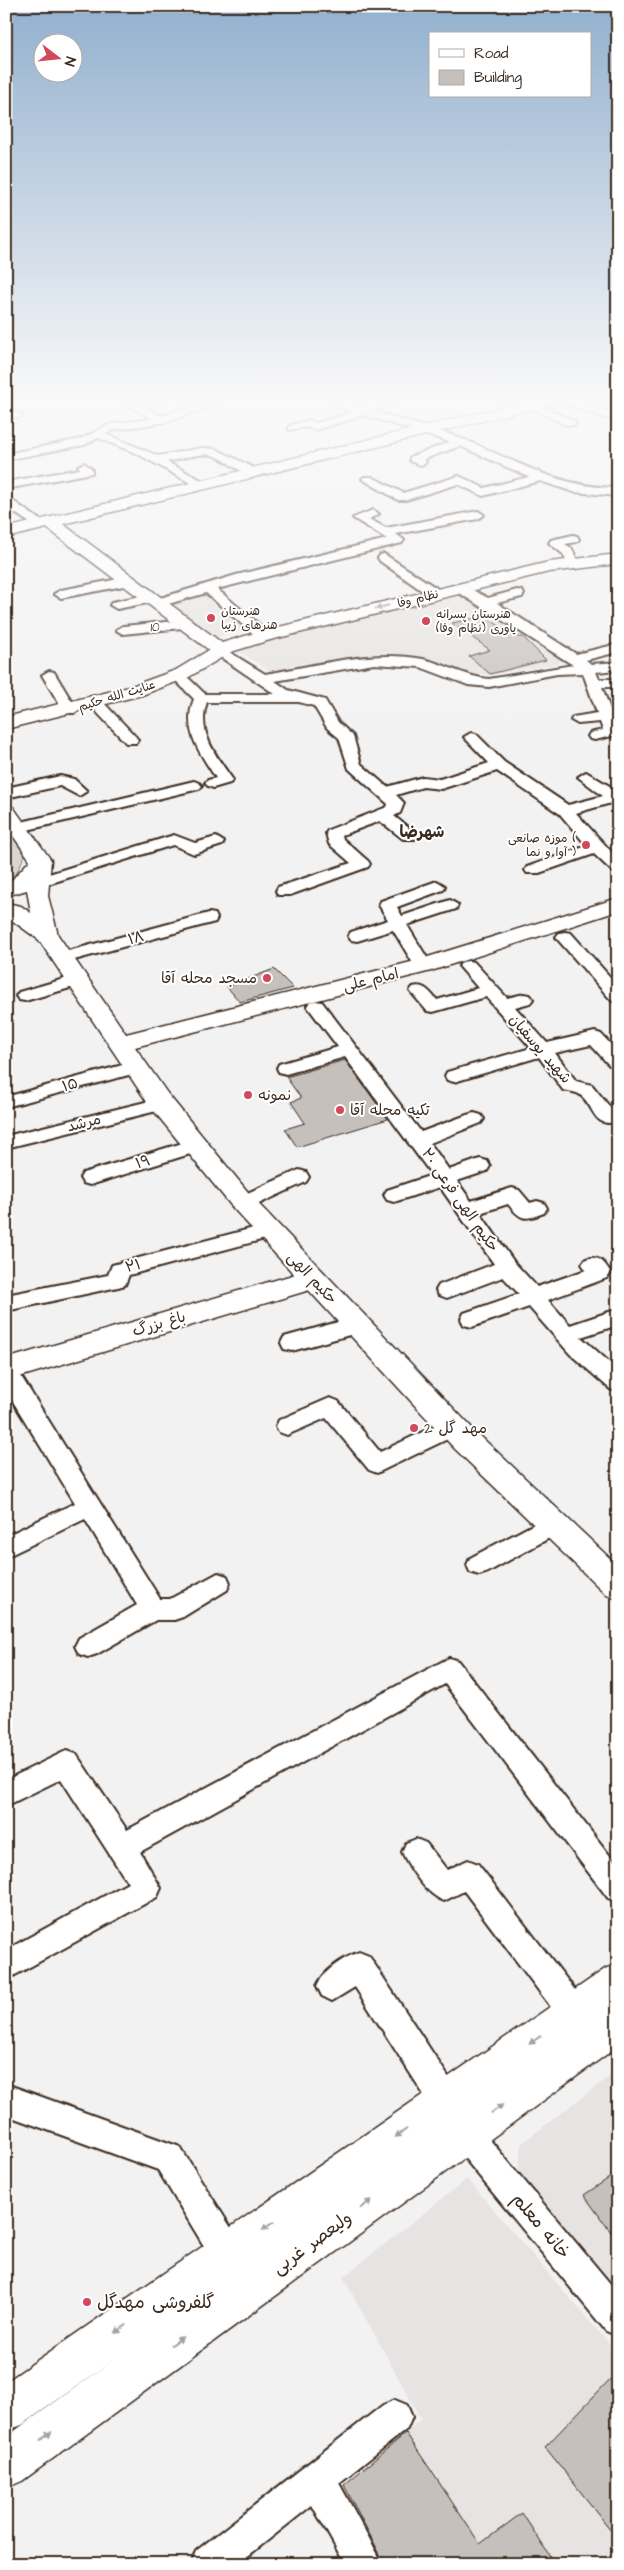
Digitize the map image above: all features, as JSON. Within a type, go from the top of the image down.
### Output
[{"type":"main road","points":[[6,533],[66,518]]},
{"type":"main road","points":[[45,523],[129,581],[221,650]]},
{"type":"main road","name":"نظام وفا","points":[[221,650],[264,636],[549,567],[618,559]]},
{"type":"main road","name":"عنایت الله حکیم","points":[[6,723],[96,703],[178,676],[203,663],[221,650]]},
{"type":"main road","points":[[12,819],[41,860],[37,896],[47,935]]},
{"type":"main road","points":[[6,890],[19,886],[41,860]]},
{"type":"main road","name":"امام علی","points":[[128,1055],[424,966],[618,904]]},
{"type":"main road","points":[[6,909],[13,911],[47,935]]},
{"type":"main road","points":[[128,1055],[468,966],[565,937],[618,917]]},
{"type":"main road","name":"حکیم الهی","points":[[47,935],[162,1104],[243,1203],[452,1427],[618,1586]]},
{"type":"main road","name":"باغ بزرگ","points":[[6,1370],[313,1279]]},
{"type":"main road","points":[[6,2409],[228,2254],[455,2117],[574,2013],[618,1982]]},
{"type":"main road","name":"ولیعصر غربی","points":[[6,2465],[455,2117],[618,2022]]},
{"type":"street","points":[[36,518],[45,523]]},
{"type":"street","points":[[117,605],[155,600],[208,588],[398,540],[359,518]]},
{"type":"street","points":[[384,532],[460,518]]},
{"type":"street","points":[[448,520],[457,528],[470,526],[476,532]]},
{"type":"street","points":[[573,539],[554,543],[568,552],[573,564]]},
{"type":"street","points":[[384,558],[436,594]]},
{"type":"street","points":[[61,594],[129,581]]},
{"type":"street","points":[[208,588],[264,636]]},
{"type":"street","points":[[461,588],[588,668],[593,683],[613,721],[611,732],[594,736]]},
{"type":"street","points":[[486,602],[517,594]]},
{"type":"street","name":"10","points":[[123,630],[187,624]]},
{"type":"street","points":[[575,659],[618,648]]},
{"type":"street","points":[[221,650],[283,693],[320,703],[332,726],[346,736],[354,766],[396,803],[394,810],[334,833],[335,841],[362,864],[284,891]]},
{"type":"street","points":[[262,679],[374,660],[422,663],[473,682],[489,682],[557,670],[618,666]]},
{"type":"street","points":[[49,675],[70,710]]},
{"type":"street","points":[[178,676],[201,698],[302,698]]},
{"type":"street","points":[[593,683],[618,683]]},
{"type":"street","points":[[201,698],[196,708],[194,724],[199,738],[225,780],[213,782]]},
{"type":"street","points":[[96,703],[131,740]]},
{"type":"street","points":[[325,711],[344,710]]},
{"type":"street","points":[[578,720],[613,721]]},
{"type":"street","points":[[471,738],[499,765],[566,811],[597,848],[618,868]]},
{"type":"street","points":[[384,793],[423,782],[441,784],[499,765]]},
{"type":"street","points":[[586,777],[616,796]]},
{"type":"street","points":[[6,793],[60,781],[69,782],[79,791]]},
{"type":"street","points":[[12,819],[194,786]]},
{"type":"street","points":[[566,811],[616,796]]},
{"type":"street","points":[[382,814],[409,836]]},
{"type":"street","points":[[39,882],[174,840],[194,849],[216,842]]},
{"type":"street","points":[[533,870],[597,848]]},
{"type":"street","points":[[424,966],[387,905],[437,886]]},
{"type":"street","points":[[357,936],[450,905]]},
{"type":"street","name":"۱۸","points":[[63,958],[209,918]]},
{"type":"street","points":[[168,929],[177,940],[192,937]]},
{"type":"street","points":[[565,937],[618,996]]},
{"type":"street","name":"شهید یوسفیان","points":[[468,966],[543,1050],[570,1086],[585,1089],[608,1118],[618,1116]]},
{"type":"street","points":[[25,996],[78,980]]},
{"type":"street","points":[[419,991],[433,1007],[495,998],[524,999]]},
{"type":"street","name":"حکیم الهی فرعی ۲۰","points":[[316,1006],[444,1177],[507,1266],[566,1334],[618,1383]]},
{"type":"street","points":[[454,1076],[543,1050],[595,1038],[616,1061]]},
{"type":"street","points":[[286,1068],[348,1050]]},
{"type":"street","name":"۱۵","points":[[6,1098],[9,1102],[128,1055]]},
{"type":"street","name":"مرشد","points":[[6,1142],[162,1104]]},
{"type":"street","points":[[417,1141],[474,1119]]},
{"type":"street","name":"۱۹","points":[[90,1178],[196,1145]]},
{"type":"street","points":[[394,1195],[480,1166]]},
{"type":"street","points":[[243,1203],[299,1176]]},
{"type":"street","points":[[467,1210],[512,1195],[526,1212],[537,1208]]},
{"type":"street","name":"۲۱","points":[[6,1304],[118,1280],[119,1270],[269,1231]]},
{"type":"street","points":[[472,1319],[600,1273],[593,1264]]},
{"type":"street","points":[[447,1290],[507,1266]]},
{"type":"street","points":[[566,1334],[618,1317]]},
{"type":"street","points":[[292,1344],[356,1326]]},
{"type":"street","points":[[6,1370],[153,1609]]},
{"type":"street","points":[[287,1426],[330,1407],[377,1464],[452,1427]]},
{"type":"street","points":[[6,1547],[90,1506]]},
{"type":"street","points":[[479,1565],[553,1524]]},
{"type":"street","points":[[88,1646],[153,1609],[174,1610],[218,1583]]},
{"type":"street","points":[[122,1846],[450,1669],[618,1890]]},
{"type":"street","points":[[6,1794],[66,1763],[122,1846],[147,1888],[6,1966]]},
{"type":"street","points":[[416,1852],[444,1888],[468,1873],[574,2013]]},
{"type":"street","name":"خانه معلم","points":[[332,1986],[359,1966],[455,2117],[618,2319]]},
{"type":"street","points":[[6,2098],[169,2158],[228,2254]]},
{"type":"street","points":[[209,2564],[318,2480],[395,2417]]},
{"type":"street","points":[[318,2480],[365,2564]]},
{"type":"shaded area","name":"هنرستان هنرهای زیبا","points":[[205,594],[245,630],[216,637],[173,606],[178,601]]},
{"type":"shaded area","name":"هنرستان پسرانه یاوری (نظام وفا)","points":[[455,595],[468,596],[563,660],[557,664],[490,675],[463,673],[430,659],[412,655],[383,655],[271,672],[240,652],[240,647]]},
{"type":"shaded area","points":[[6,827],[26,853],[16,874],[6,878]]},
{"type":"shaded area","points":[[618,2070],[618,2295],[518,2173],[522,2143]]},
{"type":"shaded area","points":[[467,2179],[618,2354],[618,2564],[381,2564],[344,2485],[421,2419],[343,2277]]},
{"type":"building","points":[[484,616],[517,637],[523,637],[546,660],[490,674],[469,656],[490,650],[452,623]]},
{"type":"building","name":"مسجد محله آقا","points":[[274,969],[293,988],[240,1002],[227,987]]},
{"type":"building","name":"تکیه محله آقا","points":[[345,1060],[388,1119],[297,1147],[285,1129],[305,1123],[291,1102],[301,1098],[286,1077]]},
{"type":"building","points":[[618,2172],[618,2242],[584,2195]]},
{"type":"building","points":[[618,2371],[618,2539],[545,2447]]},
{"type":"building","points":[[406,2433],[480,2544],[522,2513],[555,2564],[385,2564],[344,2485]]},
{"type":"place","name":"هنرستان هنرهای زیبا","points":[[211,618]]},
{"type":"place","name":"هنرستان پسرانه یاوری (نظام وفا)","points":[[426,621]]},
{"type":"place","name":"موزه صانعی ( آوا و نما )","points":[[586,845]]},
{"type":"place","name":"مسجد محله آقا","points":[[267,978]]},
{"type":"place","name":"نمونه","points":[[248,1095]]},
{"type":"place","name":"تکیه محله آقا","points":[[340,1110]]},
{"type":"place","name":"مهد گل 2","points":[[414,1428]]},
{"type":"place","name":"گلفروشی مهدگل","points":[[87,2302]]},
{"type":"district","name":"شهرضا","points":[[422,832]]}]
